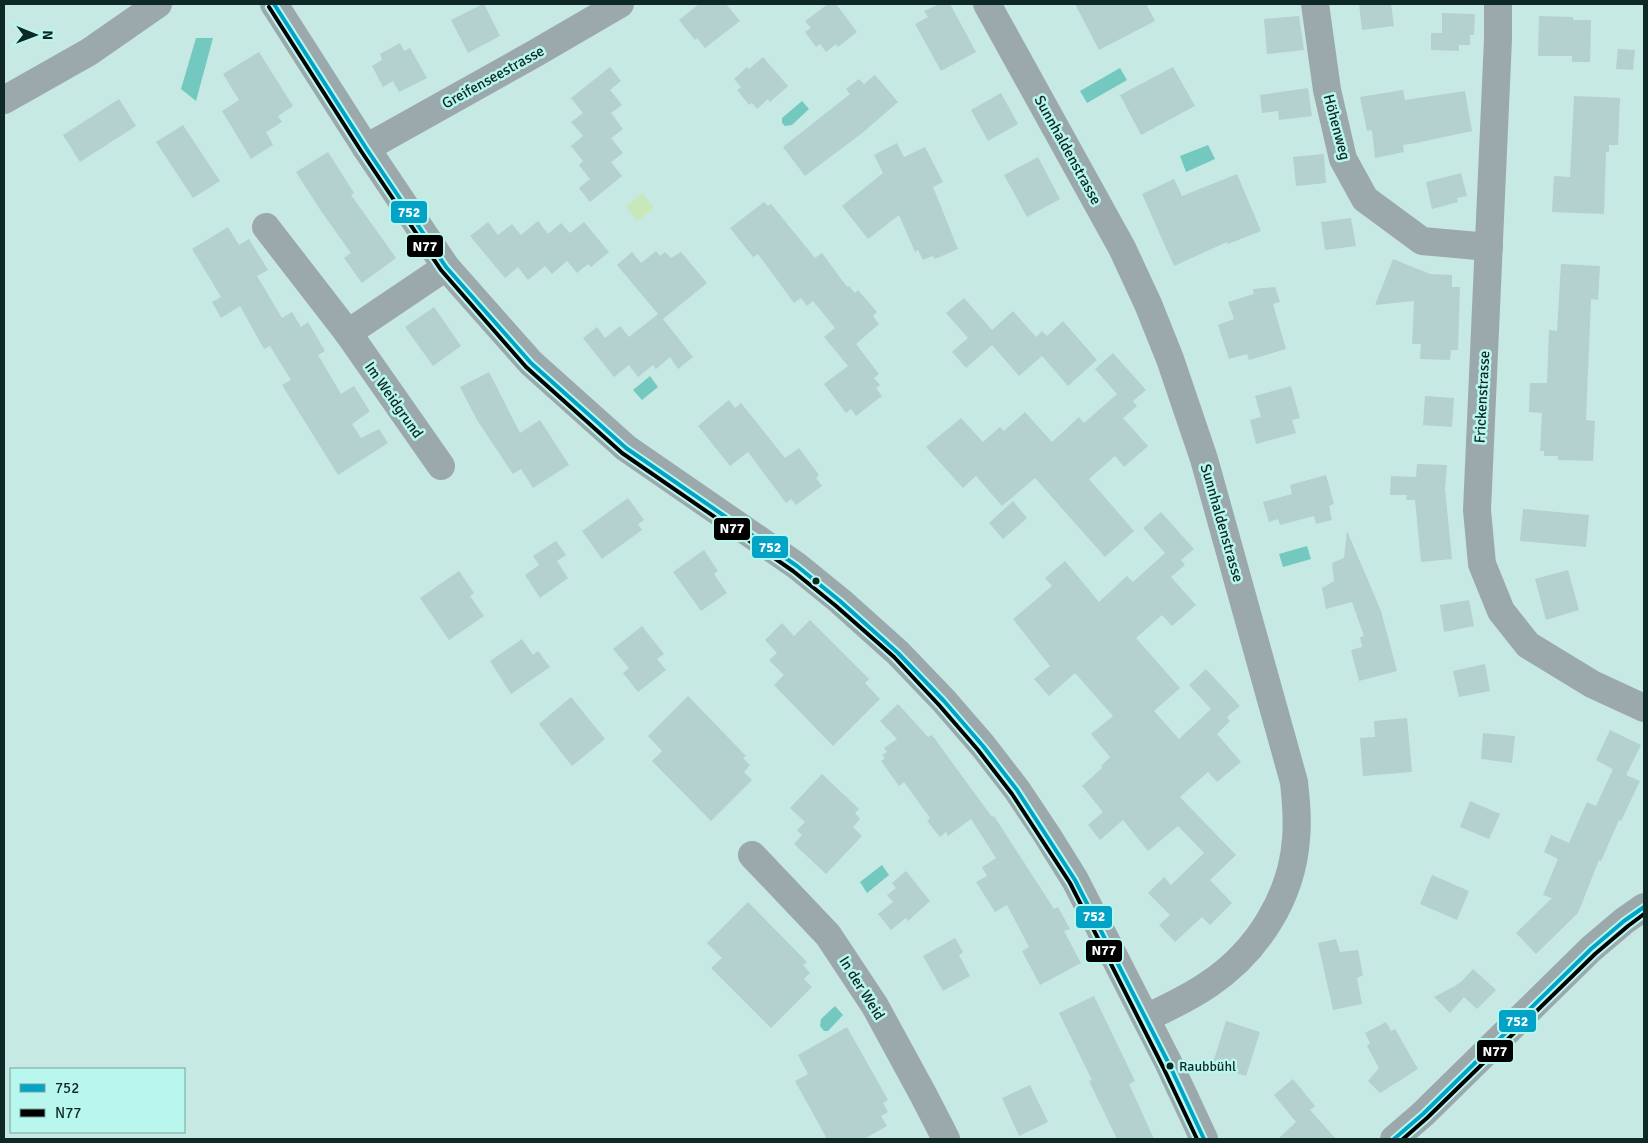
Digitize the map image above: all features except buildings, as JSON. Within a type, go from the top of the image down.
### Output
[{"type":"street","points":[[4,100],[89,52],[158,4]]},
{"type":"street","points":[[274,4],[366,148],[446,267],[531,363],[626,448],[803,571],[840,601],[898,653],[938,694],[983,746],[1048,834],[1075,880],[1146,1018],[1204,1139]]},
{"type":"street","name":"Greifenseestrasse","points":[[366,148],[620,4]]},
{"type":"street","name":"Sunnhaldenstrasse","points":[[987,4],[1122,248],[1142,290],[1170,359],[1204,459],[1294,782],[1297,809],[1291,868],[1279,904],[1265,928],[1250,949],[1230,969],[1186,999],[1146,1018]]},
{"type":"street","name":"Höhenweg","points":[[1315,4],[1327,90],[1343,159],[1365,199],[1422,241],[1489,247]]},
{"type":"street","name":"Frickenstrasse","points":[[1498,4],[1477,510],[1482,564],[1501,611],[1528,646],[1592,684],[1644,708]]},
{"type":"street","name":"Im Weidgrund","points":[[266,227],[348,333],[441,466]]},
{"type":"street","points":[[348,333],[446,267]]},
{"type":"street","name":"In der Weid","points":[[752,856],[828,935],[875,1006],[946,1139]]},
{"type":"street","points":[[1394,1139],[1430,1107],[1597,943],[1644,907]]},
{"type":"green space","points":[[642,193],[654,208],[637,221],[626,207]]},
{"type":"water","points":[[196,38],[213,38],[196,101],[181,89]]},
{"type":"water","points":[[1120,68],[1127,80],[1087,103],[1080,91]]},
{"type":"water","points":[[802,101],[809,109],[792,125],[785,126],[782,123],[782,118]]},
{"type":"water","points":[[1208,145],[1215,159],[1186,172],[1180,156]]},
{"type":"water","points":[[650,376],[658,387],[642,400],[633,390]]},
{"type":"water","points":[[1307,546],[1311,559],[1283,567],[1279,554]]},
{"type":"water","points":[[882,865],[889,875],[867,893],[860,882]]},
{"type":"water","points":[[835,1006],[843,1015],[828,1031],[824,1031],[820,1026],[821,1019]]},
{"type":"transit line","name":"752","points":[[274,4],[366,148],[446,267],[531,363],[626,448],[797,566],[840,601],[898,653],[944,701],[983,746],[1017,790],[1075,880],[1169,1064],[1204,1139]]},
{"type":"transit line","name":"N77","points":[[269,7],[361,151],[441,270],[526,367],[622,453],[793,571],[836,606],[894,657],[978,750],[1012,794],[1070,883],[1163,1067],[1197,1139]]},
{"type":"transit line","name":"752","points":[[1394,1139],[1423,1114],[1591,949],[1644,907]]},
{"type":"transit line","name":"N77","points":[[1403,1139],[1427,1118],[1595,954],[1644,914]]},
{"type":"place","name":"Raubbühl","points":[[1170,1066]]}]
